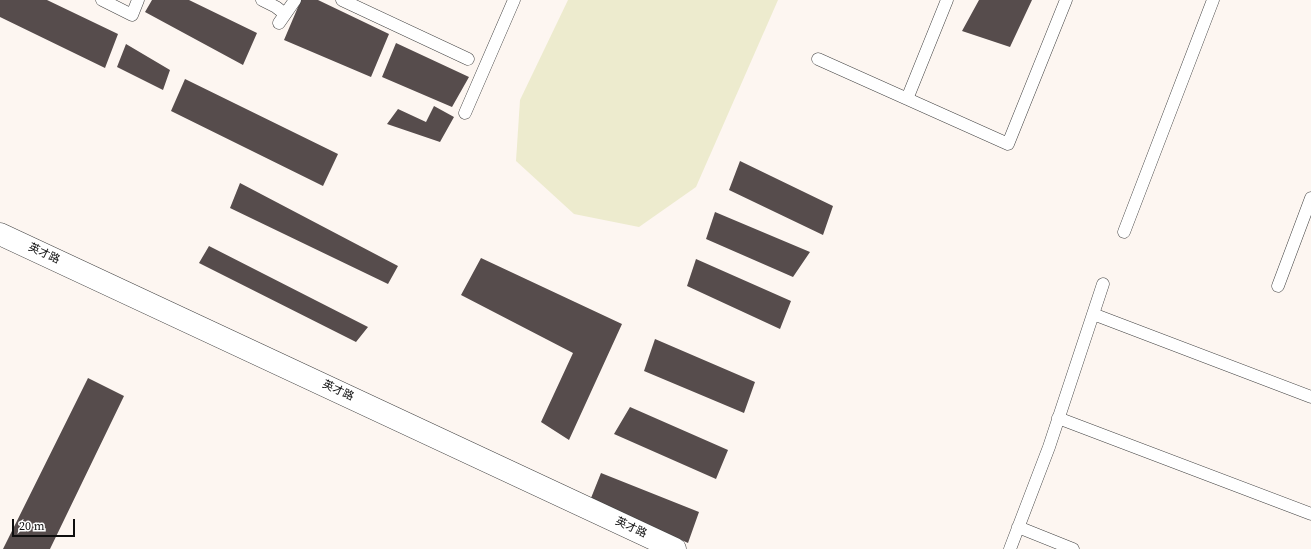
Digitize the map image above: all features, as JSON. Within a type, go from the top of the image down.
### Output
[{"type":"street","name":"英才路","points":[[0,234],[675,549]]},
{"type":"lane","points":[[102,0],[132,15],[138,0]]},
{"type":"lane","points":[[262,0],[276,7],[282,18],[294,0]]},
{"type":"lane","points":[[342,0],[468,59]]},
{"type":"lane","points":[[465,113],[514,0]]},
{"type":"lane","points":[[907,99],[947,0]]},
{"type":"lane","points":[[818,60],[1008,144],[1066,0]]},
{"type":"lane","points":[[1124,232],[1213,0]]},
{"type":"lane","points":[[1278,286],[1311,198]]},
{"type":"lane","points":[[1010,549],[1049,447],[1103,284]]},
{"type":"lane","points":[[1093,314],[1311,397]]},
{"type":"lane","points":[[1058,418],[1311,514]]},
{"type":"lane","points":[[1018,527],[1073,549]]},
{"type":"shaded area","points":[[568,0],[778,0],[696,187],[639,227],[574,214],[516,161],[520,100]]},
{"type":"building","points":[[0,0],[47,0],[118,34],[105,68],[0,17]]},
{"type":"building","points":[[152,0],[189,0],[257,33],[243,65],[145,12]]},
{"type":"building","points":[[301,0],[318,0],[389,34],[371,77],[284,40]]},
{"type":"building","points":[[979,0],[1032,0],[1010,47],[962,31]]},
{"type":"building","points":[[396,43],[469,77],[452,107],[382,77]]},
{"type":"building","points":[[126,44],[170,70],[163,90],[117,67]]},
{"type":"building","points":[[185,79],[338,154],[323,186],[171,111]]},
{"type":"building","points":[[434,106],[454,117],[440,142],[387,124],[398,109],[426,122]]},
{"type":"building","points":[[740,161],[833,206],[823,235],[729,190]]},
{"type":"building","points":[[240,183],[398,266],[388,284],[230,208]]},
{"type":"building","points":[[715,212],[810,252],[793,277],[706,239]]},
{"type":"building","points":[[209,246],[368,327],[356,342],[199,263]]},
{"type":"building","points":[[481,258],[622,324],[569,440],[541,422],[573,353],[461,295]]},
{"type":"building","points":[[696,259],[791,301],[780,329],[687,286]]},
{"type":"building","points":[[655,339],[755,382],[744,413],[644,371]]},
{"type":"building","points":[[88,378],[124,396],[50,549],[3,549]]},
{"type":"building","points":[[630,407],[728,450],[716,479],[614,434]]},
{"type":"building","points":[[601,473],[699,512],[688,543],[591,498]]}]
